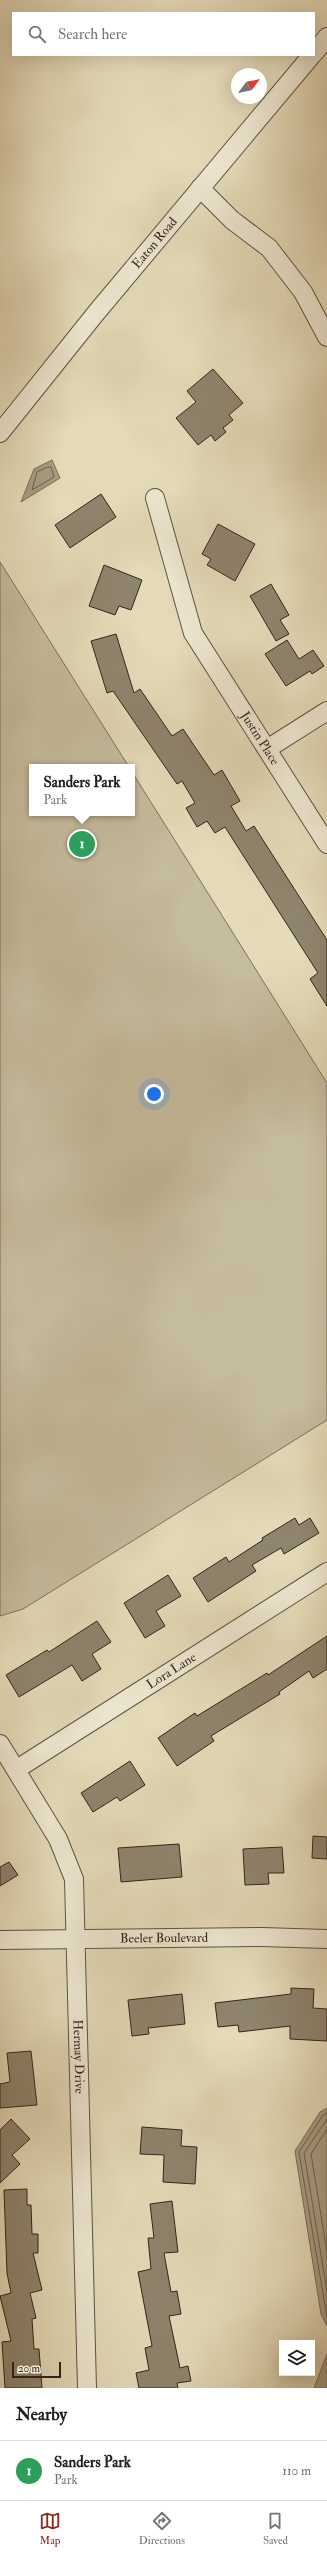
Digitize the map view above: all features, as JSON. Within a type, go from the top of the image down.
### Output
[{"type":"street","name":"Eaton Road","points":[[315,52],[327,37]]},
{"type":"street","name":"Eaton Road","points":[[0,433],[200,188],[311,56]]},
{"type":"street","points":[[200,188],[232,220],[269,248],[303,292],[327,337]]},
{"type":"street","name":"Justin Place","points":[[155,498],[193,633],[327,844]]},
{"type":"street","points":[[267,749],[327,711]]},
{"type":"street","name":"Lora Lane","points":[[17,1770],[327,1572]]},
{"type":"street","name":"Hermay Drive","points":[[0,1744],[58,1839],[74,1879],[87,2388]]},
{"type":"street","name":"Beeler Boulevard","points":[[0,1940],[262,1937],[327,1939]]},
{"type":"shaded area","points":[[0,562],[127,764],[29,764],[29,816],[135,816],[135,777],[327,1083],[327,1420],[23,1609],[0,1616]]},
{"type":"water","points":[[52,460],[60,478],[21,502],[34,469]]},
{"type":"water","points":[[327,2108],[327,2326],[321,2314],[295,2151],[320,2112]]},
{"type":"water","points":[[327,2354],[327,2388],[314,2388]]},
{"type":"building","points":[[213,369],[243,403],[229,415],[233,420],[223,428],[226,432],[215,441],[211,435],[198,445],[176,418],[196,402],[187,391]]},
{"type":"building","points":[[101,494],[116,517],[70,548],[55,525]]},
{"type":"building","points":[[218,524],[255,544],[235,581],[207,565],[211,559],[202,554]]},
{"type":"building","points":[[104,565],[142,580],[131,610],[119,606],[115,615],[89,606]]},
{"type":"building","points":[[271,584],[289,615],[280,620],[289,634],[276,641],[250,596]]},
{"type":"building","points":[[116,634],[134,693],[140,689],[172,736],[183,729],[214,775],[222,770],[240,801],[231,806],[246,831],[254,826],[327,940],[327,1006],[310,979],[318,973],[225,827],[215,833],[207,821],[197,827],[186,808],[195,803],[182,781],[177,784],[113,691],[107,693],[91,641]]},
{"type":"building","points":[[287,640],[299,659],[313,650],[324,666],[312,674],[310,671],[286,686],[265,654]]},
{"type":"building","points":[[295,1518],[299,1525],[310,1518],[319,1533],[284,1554],[281,1548],[252,1565],[256,1571],[208,1602],[193,1578],[226,1557],[229,1562],[263,1540],[262,1538]]},
{"type":"building","points":[[168,1575],[181,1596],[156,1611],[165,1626],[145,1638],[124,1603]]},
{"type":"building","points":[[97,1621],[111,1642],[92,1654],[101,1669],[82,1681],[72,1665],[19,1697],[6,1675],[47,1650],[49,1652]]},
{"type":"building","points":[[327,1636],[327,1669],[313,1678],[309,1671],[279,1692],[280,1694],[211,1736],[214,1741],[177,1766],[158,1738],[195,1713],[197,1716],[267,1673],[268,1675]]},
{"type":"building","points":[[130,1761],[145,1785],[120,1801],[117,1797],[93,1812],[81,1793]]},
{"type":"building","points":[[313,1836],[327,1837],[327,1859],[312,1858]]},
{"type":"building","points":[[179,1844],[182,1877],[121,1882],[118,1848]]},
{"type":"building","points":[[282,1847],[284,1873],[268,1873],[269,1884],[245,1885],[243,1849]]},
{"type":"building","points":[[9,1862],[18,1875],[0,1886],[0,1867]]},
{"type":"building","points":[[291,1988],[314,1989],[313,2008],[327,2009],[327,2041],[290,2039],[290,2026],[239,2032],[238,2025],[218,2027],[215,2003],[291,1994]]},
{"type":"building","points":[[182,1994],[185,2024],[148,2028],[149,2034],[132,2036],[128,2000]]},
{"type":"building","points":[[31,2051],[37,2105],[0,2108],[0,2084],[10,2082],[7,2053]]},
{"type":"building","points":[[11,2119],[30,2139],[12,2155],[20,2164],[0,2183],[0,2130]]},
{"type":"building","points":[[142,2127],[182,2130],[181,2146],[197,2147],[195,2184],[163,2182],[164,2155],[140,2154]]},
{"type":"building","points":[[27,2189],[27,2205],[31,2205],[32,2234],[38,2234],[38,2253],[33,2253],[42,2290],[30,2293],[36,2318],[32,2319],[34,2349],[39,2349],[42,2388],[5,2388],[2,2342],[11,2341],[0,2296],[11,2293],[7,2273],[4,2190]]},
{"type":"building","points":[[172,2201],[178,2252],[164,2253],[171,2292],[177,2291],[181,2314],[169,2316],[180,2368],[188,2366],[191,2381],[177,2383],[178,2388],[139,2388],[136,2373],[149,2370],[145,2348],[152,2346],[138,2272],[151,2269],[148,2238],[154,2238],[150,2204]]},
{"type":"place","name":"Sanders Park","points":[[82,844]]}]
